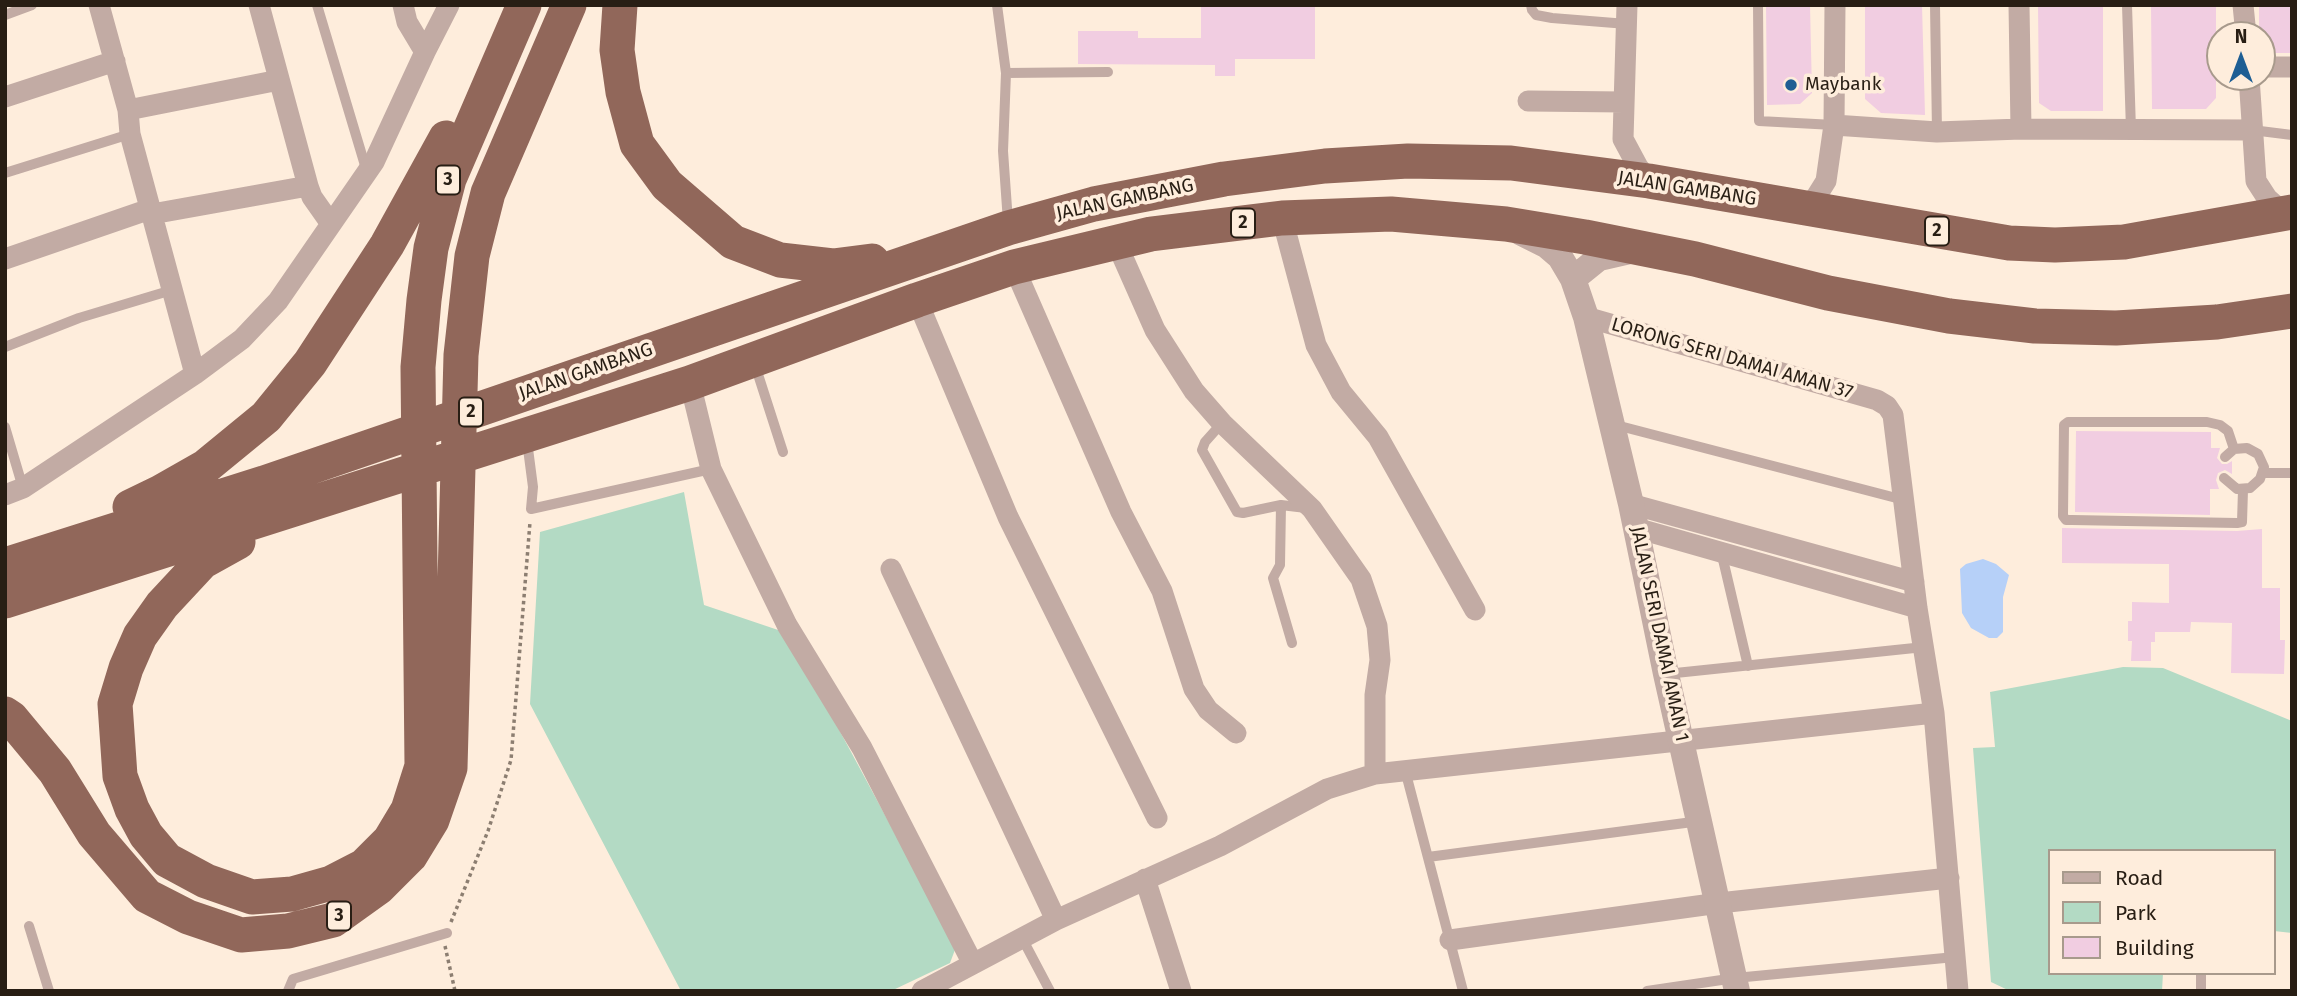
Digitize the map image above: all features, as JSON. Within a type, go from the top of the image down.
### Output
[{"type":"highway","name":"3","points":[[302,507],[202,562],[162,606],[140,636],[115,704],[120,776],[145,835],[167,860],[206,881],[252,897],[292,894],[331,883],[364,866],[390,840],[408,810],[422,766],[418,367],[431,248],[449,179],[522,5]]},
{"type":"highway","points":[[11,563],[194,474],[266,416],[310,363],[387,245],[522,5]]},
{"type":"highway","name":"3","points":[[5,714],[55,771],[93,834],[147,895],[188,917],[240,936],[288,932],[333,920],[379,887],[410,856],[432,820],[450,768],[461,355],[472,256],[488,192],[569,5]]},
{"type":"highway","points":[[620,5],[617,50],[623,92],[637,144],[667,185],[733,242],[780,260],[833,266],[934,253]]},
{"type":"highway","name":"JALAN GAMBANG","points":[[11,563],[264,483],[1009,228],[1094,204],[1224,179],[1325,166],[1408,161],[1511,163],[1649,181],[2009,243],[2054,245],[2124,242],[2288,213]]},
{"type":"highway","name":"JALAN GAMBANG","points":[[5,601],[690,383],[1014,267],[1151,234],[1282,218],[1391,214],[1506,224],[1646,248],[1828,293],[1949,316],[2035,326],[2154,326],[2217,322],[2292,311]]},
{"type":"street","points":[[100,5],[128,110],[130,134],[195,374]]},
{"type":"street","points":[[260,5],[307,186],[331,224]]},
{"type":"street","points":[[403,5],[407,22],[425,52]]},
{"type":"street","points":[[14,492],[195,374],[242,340],[278,301],[374,162],[449,5]]},
{"type":"street","points":[[1804,208],[1816,197],[1826,181],[1834,125],[1835,5]]},
{"type":"street","points":[[2019,5],[2021,129]]},
{"type":"street","points":[[1627,15],[1623,138],[1649,181]]},
{"type":"street","points":[[5,97],[115,61]]},
{"type":"street","points":[[128,110],[279,80]]},
{"type":"street","points":[[2250,91],[2256,181],[2267,198],[2288,213]]},
{"type":"street","points":[[1528,101],[1624,102]]},
{"type":"street","points":[[1834,125],[1937,132],[2021,129],[2252,130]]},
{"type":"street","points":[[1582,172],[1608,157],[1623,138]]},
{"type":"street","points":[[2227,224],[2239,211],[2256,181]]},
{"type":"street","points":[[5,259],[151,211],[307,186]]},
{"type":"street","points":[[1282,218],[1316,345],[1341,392],[1378,437],[1475,610]]},
{"type":"street","name":"JALAN SERI DAMAI AMAN 1","points":[[1506,224],[1560,257],[1573,279],[1586,317],[1633,516],[1736,984]]},
{"type":"street","points":[[1116,242],[1155,330],[1194,391],[1222,423],[1312,509],[1361,579],[1377,626],[1380,660],[1375,695],[1375,775]]},
{"type":"street","points":[[1573,279],[1599,258],[1646,248]]},
{"type":"street","points":[[1014,267],[1121,512],[1161,591],[1194,689],[1208,710],[1236,733]]},
{"type":"street","points":[[917,300],[1009,517],[1157,818]]},
{"type":"street","name":"LORONG SERI DAMAI AMAN 37","points":[[1586,317],[1877,400],[1887,406],[1893,415],[1904,500]]},
{"type":"street","points":[[690,383],[711,469],[787,625],[862,748],[964,976]]},
{"type":"street","points":[[1904,500],[1917,608],[1934,713],[1958,991]]},
{"type":"street","points":[[1633,516],[1914,582]]},
{"type":"street","points":[[1633,516],[1721,551],[1917,608]]},
{"type":"street","points":[[891,569],[1056,920]]},
{"type":"street","points":[[922,991],[964,976],[1022,938],[1056,920],[1220,846],[1327,789],[1375,775],[1934,713]]},
{"type":"street","points":[[1450,940],[1719,903],[1949,878]]},
{"type":"street","points":[[1145,879],[1181,991]]},
{"type":"lane","points":[[5,15],[32,5]]},
{"type":"lane","points":[[317,5],[367,172]]},
{"type":"lane","points":[[997,5],[1006,73],[1003,150],[1009,228]]},
{"type":"lane","points":[[1531,5],[1536,15],[1552,18],[1627,15]]},
{"type":"lane","points":[[1758,5],[1759,121],[1834,125]]},
{"type":"lane","points":[[1935,5],[1937,132]]},
{"type":"lane","points":[[2127,5],[2130,130]]},
{"type":"lane","points":[[1006,73],[1108,72]]},
{"type":"lane","points":[[2252,130],[2292,135]]},
{"type":"lane","points":[[5,173],[130,134]]},
{"type":"lane","points":[[5,347],[79,318],[172,290]]},
{"type":"lane","points":[[753,360],[783,452]]},
{"type":"lane","points":[[2234,449],[2228,431],[2220,425],[2207,422],[2068,422],[2064,425],[2063,516],[2066,520],[2236,523],[2242,522],[2243,489]]},
{"type":"lane","points":[[1222,423],[1205,442],[1202,450],[1237,512],[1281,505],[1312,509]]},
{"type":"lane","points":[[1612,424],[1904,500]]},
{"type":"lane","points":[[5,427],[14,492]]},
{"type":"lane","points":[[526,436],[533,487],[531,509],[711,469]]},
{"type":"lane","points":[[2224,478],[2232,487],[2243,489],[2256,485],[2264,467],[2259,454],[2247,448],[2234,449],[2225,457]]},
{"type":"lane","points":[[2263,473],[2292,473]]},
{"type":"lane","points":[[1281,505],[1280,565],[1273,578],[1292,642]]},
{"type":"lane","points":[[1721,551],[1748,666]]},
{"type":"lane","points":[[1666,674],[1924,647]]},
{"type":"lane","points":[[1405,770],[1463,991]]},
{"type":"lane","points":[[1428,857],[1700,821]]},
{"type":"lane","points":[[29,926],[49,991]]},
{"type":"lane","points":[[288,991],[293,979],[447,933]]},
{"type":"lane","points":[[1022,938],[1050,991]]},
{"type":"lane","points":[[1647,991],[1736,984],[1955,957]]},
{"type":"path","points":[[455,991],[444,950],[447,933],[488,831],[511,760],[531,509]]},
{"type":"green space","points":[[684,492],[704,605],[787,633],[956,947],[950,963],[891,991],[681,991],[530,704],[540,532]]},
{"type":"green space","points":[[2123,667],[2163,668],[2292,721],[2292,933],[2276,931],[2276,849],[2048,849],[2048,975],[2163,975],[2162,991],[2010,991],[1991,982],[1973,748],[1995,747],[1990,692]]},
{"type":"water","points":[[1983,559],[1996,564],[2009,575],[2003,597],[2003,632],[1997,638],[1989,638],[1971,628],[1962,613],[1960,569],[1966,564]]},
{"type":"building","points":[[1201,5],[1315,5],[1315,59],[1235,59],[1235,76],[1215,76],[1215,65],[1078,64],[1078,31],[1138,31],[1138,38],[1201,38]]},
{"type":"building","points":[[1766,5],[1810,5],[1812,93],[1800,104],[1767,105]]},
{"type":"building","points":[[1865,5],[1922,5],[1925,115],[1881,113],[1865,99]]},
{"type":"building","points":[[2038,5],[2103,5],[2103,111],[2051,111],[2039,103]]},
{"type":"building","points":[[2151,5],[2216,5],[2216,21],[2206,21],[2206,91],[2216,91],[2216,98],[2206,109],[2152,109]]},
{"type":"building","points":[[2259,5],[2292,5],[2292,53],[2276,53],[2276,21],[2259,21]]},
{"type":"building","points":[[2076,431],[2211,432],[2211,448],[2220,448],[2217,458],[2222,464],[2232,461],[2232,474],[2225,470],[2218,473],[2216,480],[2219,489],[2210,489],[2210,515],[2075,512]]},
{"type":"building","points":[[2062,528],[2237,531],[2262,529],[2262,588],[2280,588],[2280,640],[2285,640],[2284,674],[2231,673],[2232,623],[2191,622],[2190,632],[2155,632],[2155,642],[2151,642],[2151,661],[2131,661],[2132,641],[2128,641],[2128,621],[2132,621],[2132,602],[2169,603],[2169,564],[2062,563]]},
{"type":"place","name":"Maybank","points":[[1791,85]]}]
